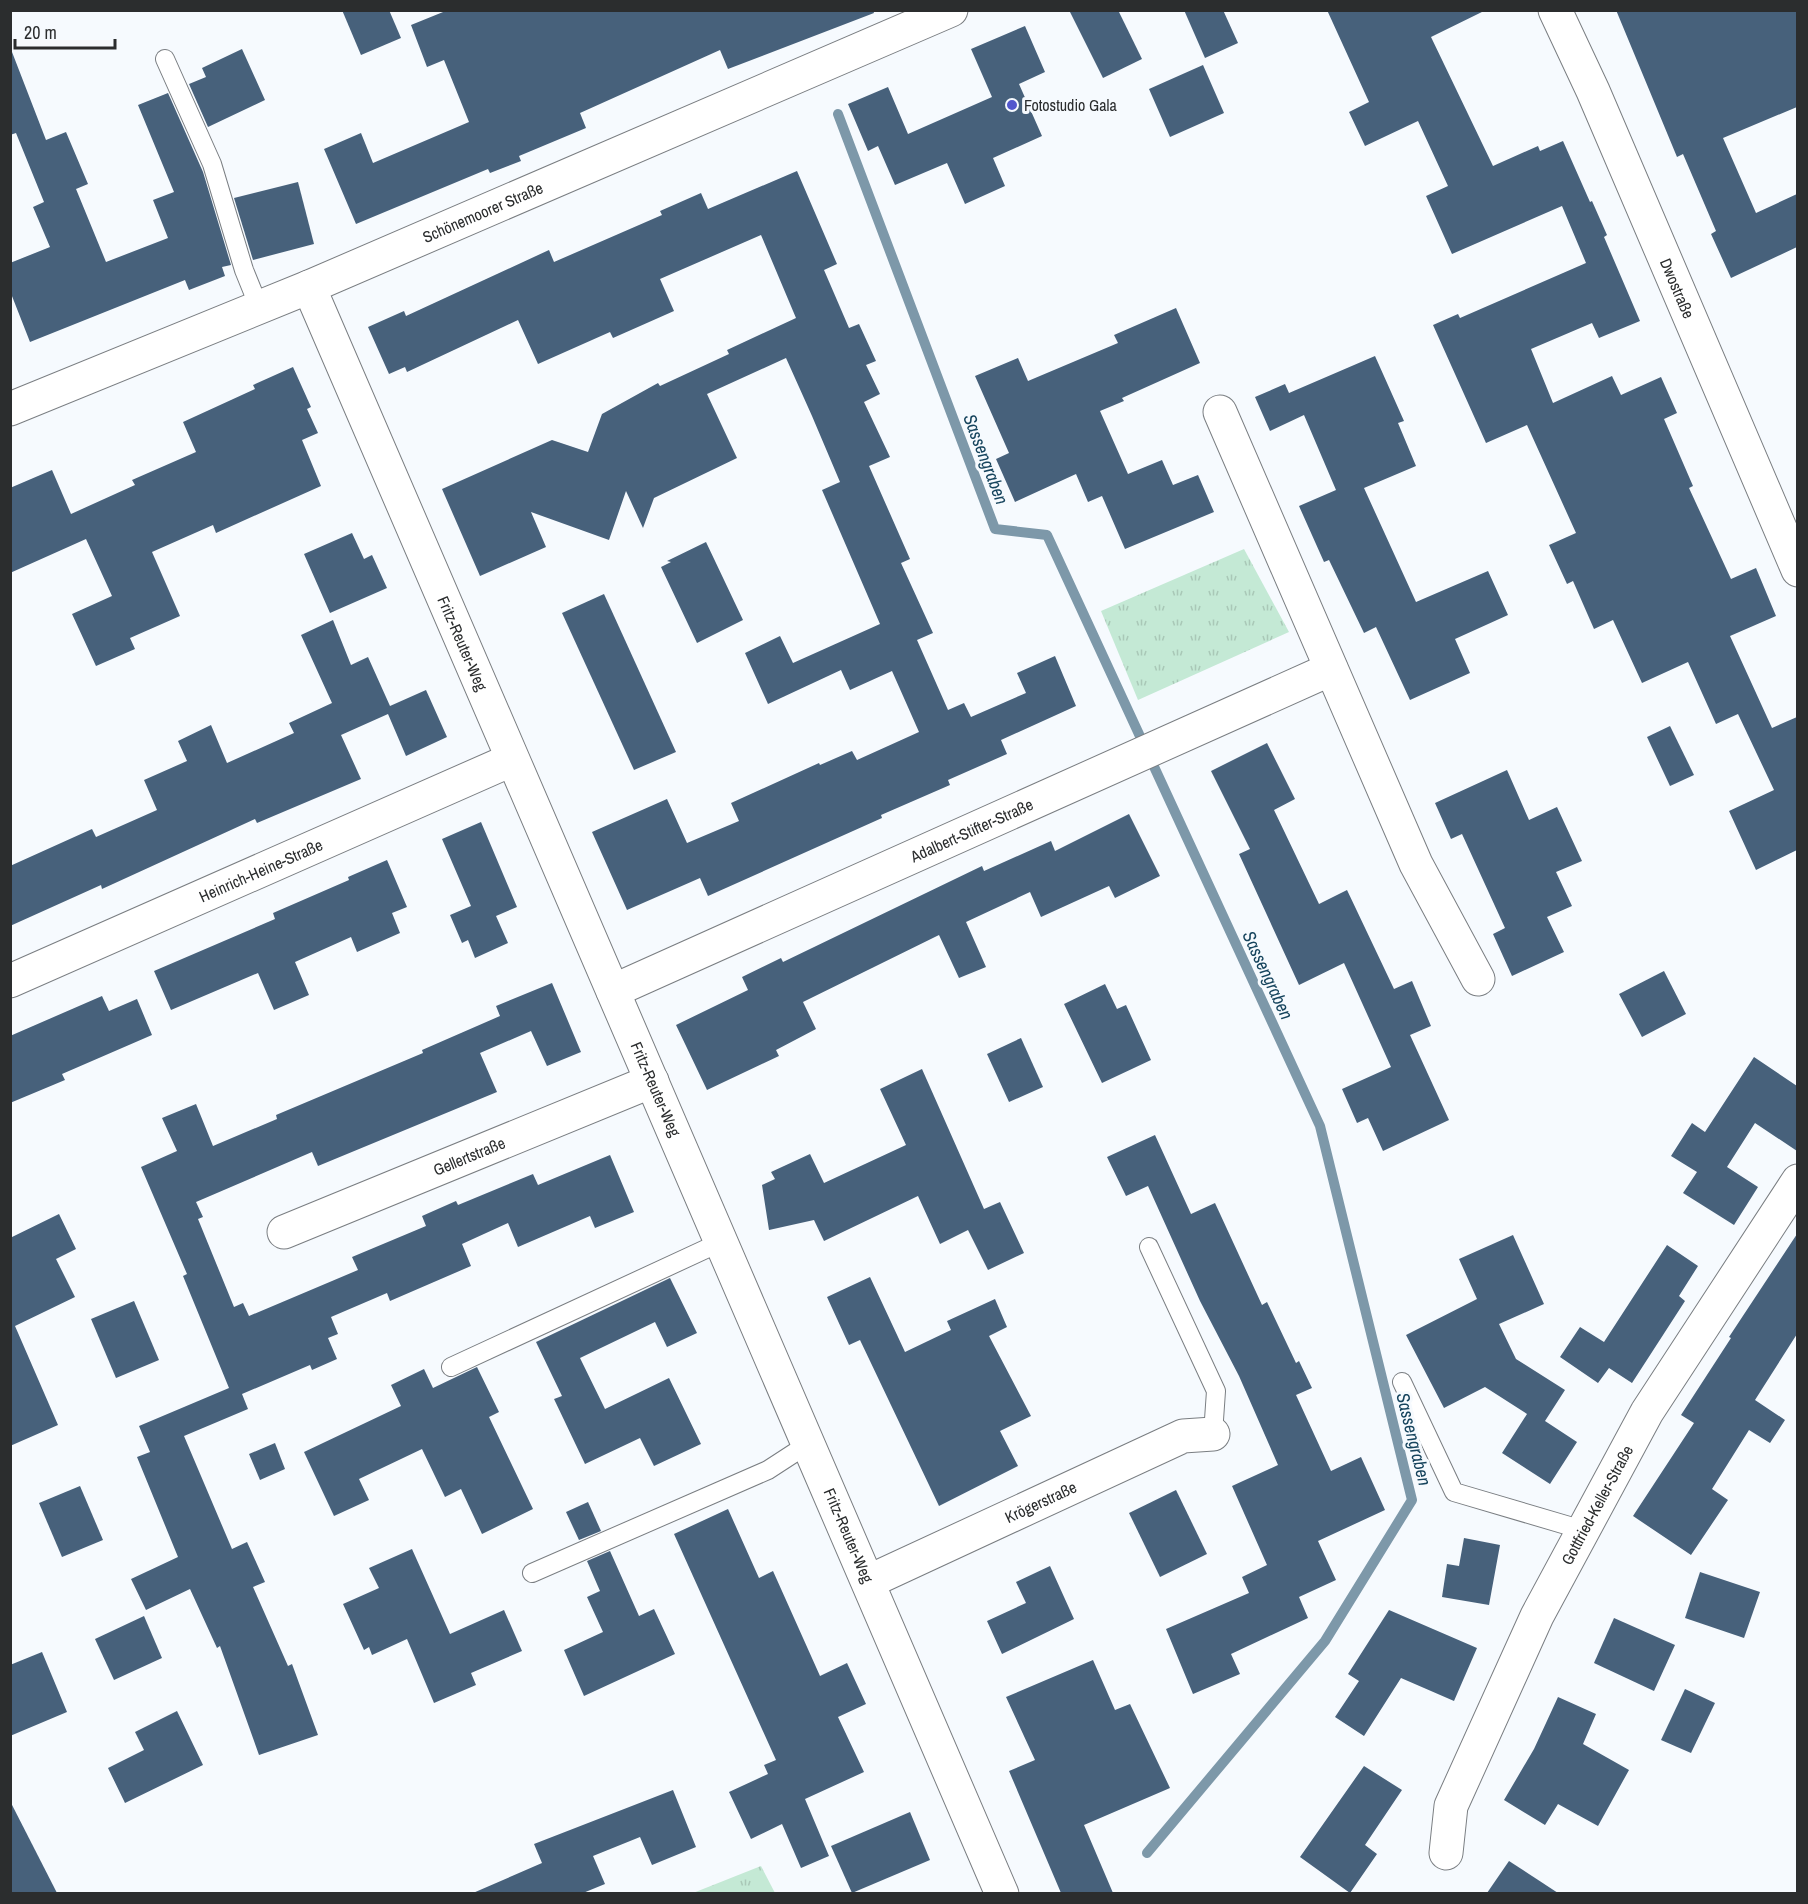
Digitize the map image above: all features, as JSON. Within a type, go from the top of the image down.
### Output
[{"type":"street","name":"Schönemoorer Straße","points":[[10,409],[309,286],[951,10]]},
{"type":"street","name":"Dwostraße","points":[[1555,10],[1593,91],[1797,570]]},
{"type":"street","name":"Fritz-Reuter-Weg","points":[[309,286],[511,760],[808,1444],[870,1581],[1002,1893]]},
{"type":"street","points":[[1220,412],[1416,864],[1478,979]]},
{"type":"street","name":"Adalbert-Stifter-Straße","points":[[613,991],[1331,669]]},
{"type":"street","name":"Heinrich-Heine-Straße","points":[[10,981],[511,760]]},
{"type":"street","name":"Gellertstraße","points":[[284,1232],[652,1081]]},
{"type":"street","name":"Gottfried-Keller-Straße","points":[[1446,1853],[1451,1806],[1537,1616],[1647,1412],[1797,1180]]},
{"type":"street","name":"Krögerstraße","points":[[870,1581],[1183,1436],[1213,1434]]},
{"type":"lane","points":[[165,59],[212,164],[244,270],[259,307]]},
{"type":"lane","points":[[451,1367],[721,1242]]},
{"type":"lane","points":[[1149,1247],[1216,1391],[1213,1434]]},
{"type":"lane","points":[[1402,1382],[1454,1492],[1584,1530]]},
{"type":"lane","points":[[531,1573],[768,1470],[808,1444]]},
{"type":"green space","points":[[1244,549],[1289,632],[1138,700],[1101,611]]},
{"type":"green space","points":[[761,1866],[775,1893],[693,1893]]},
{"type":"building","points":[[342,10],[389,10],[401,38],[361,55]]},
{"type":"building","points":[[448,10],[873,10],[874,13],[728,69],[720,50],[580,113],[586,128],[519,156],[521,161],[490,173],[488,169],[356,224],[324,149],[361,133],[373,163],[469,122],[444,60],[427,67],[411,25]]},
{"type":"building","points":[[1069,10],[1118,10],[1142,59],[1103,78]]},
{"type":"building","points":[[1184,10],[1223,10],[1238,43],[1205,58]]},
{"type":"building","points":[[1327,10],[1486,10],[1431,37],[1493,166],[1538,146],[1540,151],[1563,141],[1607,235],[1604,237],[1640,321],[1599,338],[1592,323],[1531,349],[1553,403],[1612,376],[1621,395],[1661,377],[1677,413],[1664,419],[1693,486],[1689,488],[1731,579],[1756,568],[1776,616],[1730,636],[1772,728],[1797,717],[1797,850],[1756,870],[1729,811],[1774,790],[1738,714],[1716,724],[1688,662],[1642,683],[1613,620],[1594,629],[1573,581],[1567,584],[1549,545],[1576,533],[1527,425],[1486,443],[1433,325],[1458,314],[1460,318],[1586,263],[1562,206],[1452,254],[1426,196],[1448,186],[1418,121],[1365,146],[1349,112],[1369,102]]},
{"type":"building","points":[[1616,10],[1797,10],[1797,107],[1723,138],[1756,213],[1797,194],[1797,247],[1731,278],[1711,234],[1716,231],[1683,154],[1677,157]]},
{"type":"building","points":[[1025,26],[1045,72],[1019,84],[1042,136],[993,158],[1005,186],[965,204],[947,163],[895,185],[878,146],[868,151],[848,104],[888,87],[908,134],[992,97],[971,49]]},
{"type":"building","points":[[242,49],[265,100],[208,127],[189,84],[206,77],[202,68]]},
{"type":"building","points":[[12,52],[46,140],[66,132],[88,184],[76,189],[106,262],[168,238],[153,200],[174,192],[138,105],[168,93],[203,172],[231,265],[222,267],[225,276],[189,290],[185,280],[30,342],[10,291],[10,263],[50,247],[33,207],[44,202],[16,133],[10,135]]},
{"type":"building","points":[[1203,65],[1224,113],[1170,137],[1149,89]]},
{"type":"building","points":[[797,171],[837,264],[824,270],[849,328],[859,324],[876,361],[866,365],[880,394],[864,402],[890,457],[869,466],[910,559],[901,563],[933,633],[917,640],[948,710],[964,703],[971,717],[1026,693],[1017,673],[1055,656],[1076,706],[1001,740],[1007,754],[948,780],[950,785],[881,815],[882,818],[708,896],[700,878],[627,910],[592,832],[667,799],[687,843],[739,821],[731,803],[819,763],[820,765],[852,751],[857,760],[919,732],[892,671],[850,690],[841,670],[768,704],[745,653],[780,636],[793,663],[880,624],[822,490],[840,482],[812,416],[786,358],[707,394],[737,458],[654,498],[643,528],[626,491],[609,540],[531,512],[546,547],[480,576],[442,489],[552,440],[588,452],[602,414],[658,383],[660,386],[729,354],[727,350],[796,318],[761,235],[660,279],[674,311],[613,338],[610,332],[538,364],[518,320],[407,372],[405,367],[389,374],[368,327],[404,311],[406,316],[549,250],[554,262],[662,215],[660,211],[701,193],[708,209]]},
{"type":"building","points":[[298,182],[314,244],[253,260],[234,198]]},
{"type":"building","points":[[1176,308],[1200,363],[1122,398],[1124,401],[1100,411],[1128,474],[1162,460],[1173,485],[1198,475],[1214,512],[1125,549],[1102,496],[1088,502],[1076,474],[1015,502],[996,459],[1009,453],[975,376],[1018,358],[1028,381],[1118,343],[1114,335]]},
{"type":"building","points":[[1375,356],[1404,421],[1398,423],[1416,466],[1364,488],[1416,602],[1488,571],[1508,615],[1455,639],[1470,673],[1410,700],[1376,627],[1364,633],[1329,560],[1324,562],[1299,506],[1336,490],[1304,415],[1270,431],[1255,397],[1285,384],[1289,393]]},
{"type":"building","points":[[293,367],[311,407],[307,409],[318,433],[302,440],[321,486],[216,533],[213,525],[152,552],[180,616],[130,638],[135,649],[96,666],[72,614],[112,596],[86,539],[10,573],[10,488],[52,470],[71,514],[135,485],[132,480],[196,452],[183,422],[255,389],[253,385]]},
{"type":"building","points":[[352,533],[364,559],[372,555],[387,588],[330,613],[304,554]]},
{"type":"building","points":[[706,542],[743,620],[697,643],[661,567],[671,562],[667,561]]},
{"type":"building","points":[[604,594],[676,752],[634,770],[562,613]]},
{"type":"building","points":[[333,620],[351,665],[368,657],[390,706],[426,690],[447,737],[406,756],[388,714],[341,735],[361,779],[257,823],[255,819],[102,889],[101,885],[10,926],[10,866],[92,829],[96,837],[157,810],[144,780],[187,761],[178,741],[211,725],[227,763],[294,733],[289,723],[332,703],[301,635]]},
{"type":"building","points":[[1670,726],[1694,775],[1670,786],[1647,737]]},
{"type":"building","points":[[1267,743],[1295,799],[1274,810],[1319,904],[1347,890],[1394,989],[1412,981],[1431,1026],[1410,1035],[1449,1120],[1383,1151],[1368,1118],[1357,1123],[1342,1089],[1391,1067],[1344,963],[1299,985],[1239,854],[1250,849],[1211,771]]},
{"type":"building","points":[[1507,770],[1529,820],[1557,807],[1582,861],[1556,872],[1572,906],[1547,917],[1564,952],[1512,976],[1493,934],[1505,928],[1462,834],[1451,839],[1435,803]]},
{"type":"building","points":[[1129,814],[1160,876],[1115,898],[1109,886],[1041,917],[1030,892],[966,922],[986,967],[959,978],[939,935],[803,1002],[816,1029],[776,1050],[779,1056],[707,1090],[676,1025],[748,990],[742,977],[781,958],[783,962],[982,866],[984,871],[1051,841],[1055,851]]},
{"type":"building","points":[[481,822],[517,907],[496,916],[508,943],[475,958],[468,940],[462,943],[450,915],[471,906],[442,839]]},
{"type":"building","points":[[387,860],[407,907],[392,913],[400,933],[357,952],[351,937],[295,962],[309,995],[274,1010],[258,973],[171,1010],[154,971],[275,919],[273,913],[349,880],[348,877]]},
{"type":"building","points":[[1664,971],[1686,1014],[1642,1037],[1619,994]]},
{"type":"building","points":[[552,983],[581,1052],[547,1066],[531,1031],[480,1053],[497,1092],[318,1166],[312,1152],[196,1202],[203,1217],[198,1219],[234,1307],[243,1303],[249,1316],[358,1270],[352,1257],[426,1226],[422,1216],[456,1201],[458,1205],[533,1174],[538,1185],[610,1155],[634,1212],[595,1228],[590,1216],[518,1247],[508,1223],[462,1244],[471,1266],[390,1301],[387,1293],[331,1317],[338,1334],[328,1338],[337,1359],[312,1370],[310,1365],[242,1394],[248,1409],[184,1436],[232,1549],[247,1542],[265,1582],[253,1587],[288,1666],[292,1664],[318,1735],[259,1755],[220,1646],[217,1648],[190,1589],[146,1610],[131,1579],[178,1557],[137,1457],[150,1452],[139,1426],[229,1388],[183,1276],[187,1274],[141,1167],[177,1151],[162,1118],[196,1104],[213,1146],[277,1119],[276,1115],[423,1053],[422,1050],[500,1016],[496,1006]]},
{"type":"building","points":[[1105,984],[1117,1009],[1126,1005],[1151,1060],[1102,1083],[1064,1004]]},
{"type":"building","points":[[102,996],[109,1011],[137,999],[152,1035],[62,1074],[65,1080],[10,1103],[10,1036]]},
{"type":"building","points":[[1021,1038],[1043,1087],[1009,1102],[987,1054]]},
{"type":"building","points":[[1754,1057],[1797,1086],[1797,1151],[1755,1123],[1727,1167],[1758,1187],[1734,1225],[1683,1193],[1697,1172],[1671,1156],[1692,1123],[1705,1132]]},
{"type":"building","points":[[922,1069],[984,1209],[1000,1202],[1024,1253],[988,1270],[968,1230],[940,1244],[918,1196],[824,1241],[814,1220],[769,1230],[762,1185],[775,1179],[771,1172],[810,1154],[824,1183],[906,1145],[880,1089]]},
{"type":"building","points":[[1155,1135],[1191,1214],[1215,1203],[1262,1305],[1267,1302],[1296,1363],[1299,1361],[1312,1388],[1296,1395],[1331,1471],[1361,1457],[1385,1510],[1318,1541],[1336,1580],[1299,1597],[1308,1618],[1231,1654],[1240,1674],[1193,1694],[1166,1629],[1249,1593],[1242,1577],[1267,1565],[1232,1486],[1278,1465],[1239,1376],[1200,1301],[1148,1186],[1126,1196],[1107,1157]]},
{"type":"building","points":[[59,1214],[76,1249],[56,1259],[75,1297],[15,1326],[58,1425],[10,1446],[10,1238]]},
{"type":"building","points":[[1797,1234],[1797,1334],[1755,1400],[1785,1420],[1770,1443],[1749,1430],[1712,1489],[1728,1500],[1691,1555],[1633,1516],[1694,1423],[1681,1415]]},
{"type":"building","points":[[1513,1235],[1544,1304],[1499,1324],[1516,1359],[1565,1390],[1545,1421],[1577,1442],[1550,1484],[1502,1453],[1527,1414],[1485,1387],[1444,1408],[1406,1335],[1477,1299],[1459,1259]]},
{"type":"building","points":[[1667,1245],[1698,1266],[1679,1296],[1685,1301],[1632,1383],[1609,1368],[1598,1383],[1560,1357],[1580,1327],[1604,1342]]},
{"type":"building","points":[[870,1277],[905,1352],[951,1330],[947,1321],[995,1299],[1007,1327],[989,1336],[1031,1416],[1000,1431],[1018,1466],[939,1506],[860,1340],[849,1345],[827,1297]]},
{"type":"building","points":[[670,1278],[697,1333],[667,1347],[655,1322],[580,1358],[605,1409],[669,1378],[701,1444],[654,1466],[640,1438],[585,1464],[554,1399],[562,1396],[536,1342]]},
{"type":"building","points":[[134,1301],[159,1360],[116,1378],[91,1319]]},
{"type":"building","points":[[477,1367],[499,1412],[489,1417],[533,1509],[482,1534],[461,1489],[445,1497],[422,1449],[359,1479],[369,1500],[334,1516],[304,1452],[401,1406],[391,1385],[424,1369],[433,1388]]},
{"type":"building","points":[[275,1443],[285,1469],[260,1480],[249,1454]]},
{"type":"building","points":[[80,1486],[103,1540],[62,1557],[39,1503]]},
{"type":"building","points":[[1176,1490],[1207,1554],[1160,1577],[1129,1513]]},
{"type":"building","points":[[588,1502],[601,1531],[579,1540],[566,1512]]},
{"type":"building","points":[[728,1509],[759,1578],[773,1571],[820,1676],[847,1663],[866,1704],[838,1717],[864,1772],[805,1799],[829,1856],[801,1868],[782,1824],[751,1839],[729,1792],[768,1774],[764,1765],[776,1760],[674,1534]]},
{"type":"building","points":[[1464,1538],[1500,1545],[1489,1605],[1442,1597],[1447,1564],[1459,1566]]},
{"type":"building","points":[[412,1549],[450,1634],[504,1610],[522,1651],[471,1673],[476,1685],[434,1703],[407,1639],[372,1655],[369,1647],[364,1650],[343,1604],[379,1588],[369,1568]]},
{"type":"building","points":[[610,1551],[639,1616],[654,1609],[675,1654],[584,1696],[564,1650],[603,1632],[587,1597],[600,1591],[587,1561]]},
{"type":"building","points":[[1050,1566],[1074,1619],[1002,1654],[987,1621],[1026,1603],[1016,1582]]},
{"type":"building","points":[[1700,1572],[1760,1592],[1744,1638],[1685,1618]]},
{"type":"building","points":[[1389,1610],[1477,1648],[1454,1701],[1401,1678],[1364,1736],[1335,1717],[1359,1681],[1348,1674]]},
{"type":"building","points":[[144,1616],[162,1658],[114,1680],[95,1639]]},
{"type":"building","points":[[1614,1618],[1675,1645],[1654,1691],[1594,1663]]},
{"type":"building","points":[[42,1652],[67,1712],[10,1736],[10,1665]]},
{"type":"building","points":[[1093,1660],[1115,1710],[1130,1704],[1170,1788],[1084,1825],[1113,1893],[1061,1893],[1009,1771],[1035,1760],[1006,1697]]},
{"type":"building","points":[[1685,1689],[1715,1703],[1691,1753],[1661,1740]]},
{"type":"building","points":[[1558,1697],[1596,1714],[1583,1744],[1629,1770],[1598,1826],[1558,1804],[1545,1825],[1504,1800],[1534,1749]]},
{"type":"building","points":[[177,1711],[203,1765],[125,1803],[108,1768],[144,1750],[135,1732]]},
{"type":"building","points":[[1364,1766],[1402,1790],[1365,1845],[1377,1854],[1350,1893],[1300,1857]]},
{"type":"building","points":[[673,1790],[696,1847],[652,1865],[640,1837],[593,1856],[605,1884],[583,1893],[473,1893],[542,1863],[534,1844]]},
{"type":"building","points":[[10,1801],[57,1893],[10,1893]]},
{"type":"building","points":[[910,1812],[930,1860],[852,1893],[831,1846]]},
{"type":"building","points":[[1509,1861],[1558,1893],[1487,1893]]},
{"type":"waterway","name":"Sassengraben","points":[[838,114],[995,529],[1047,535],[1320,1126],[1412,1500],[1325,1641],[1147,1853]]},
{"type":"place","name":"Fotostudio Gala","points":[[1012,105]]}]
